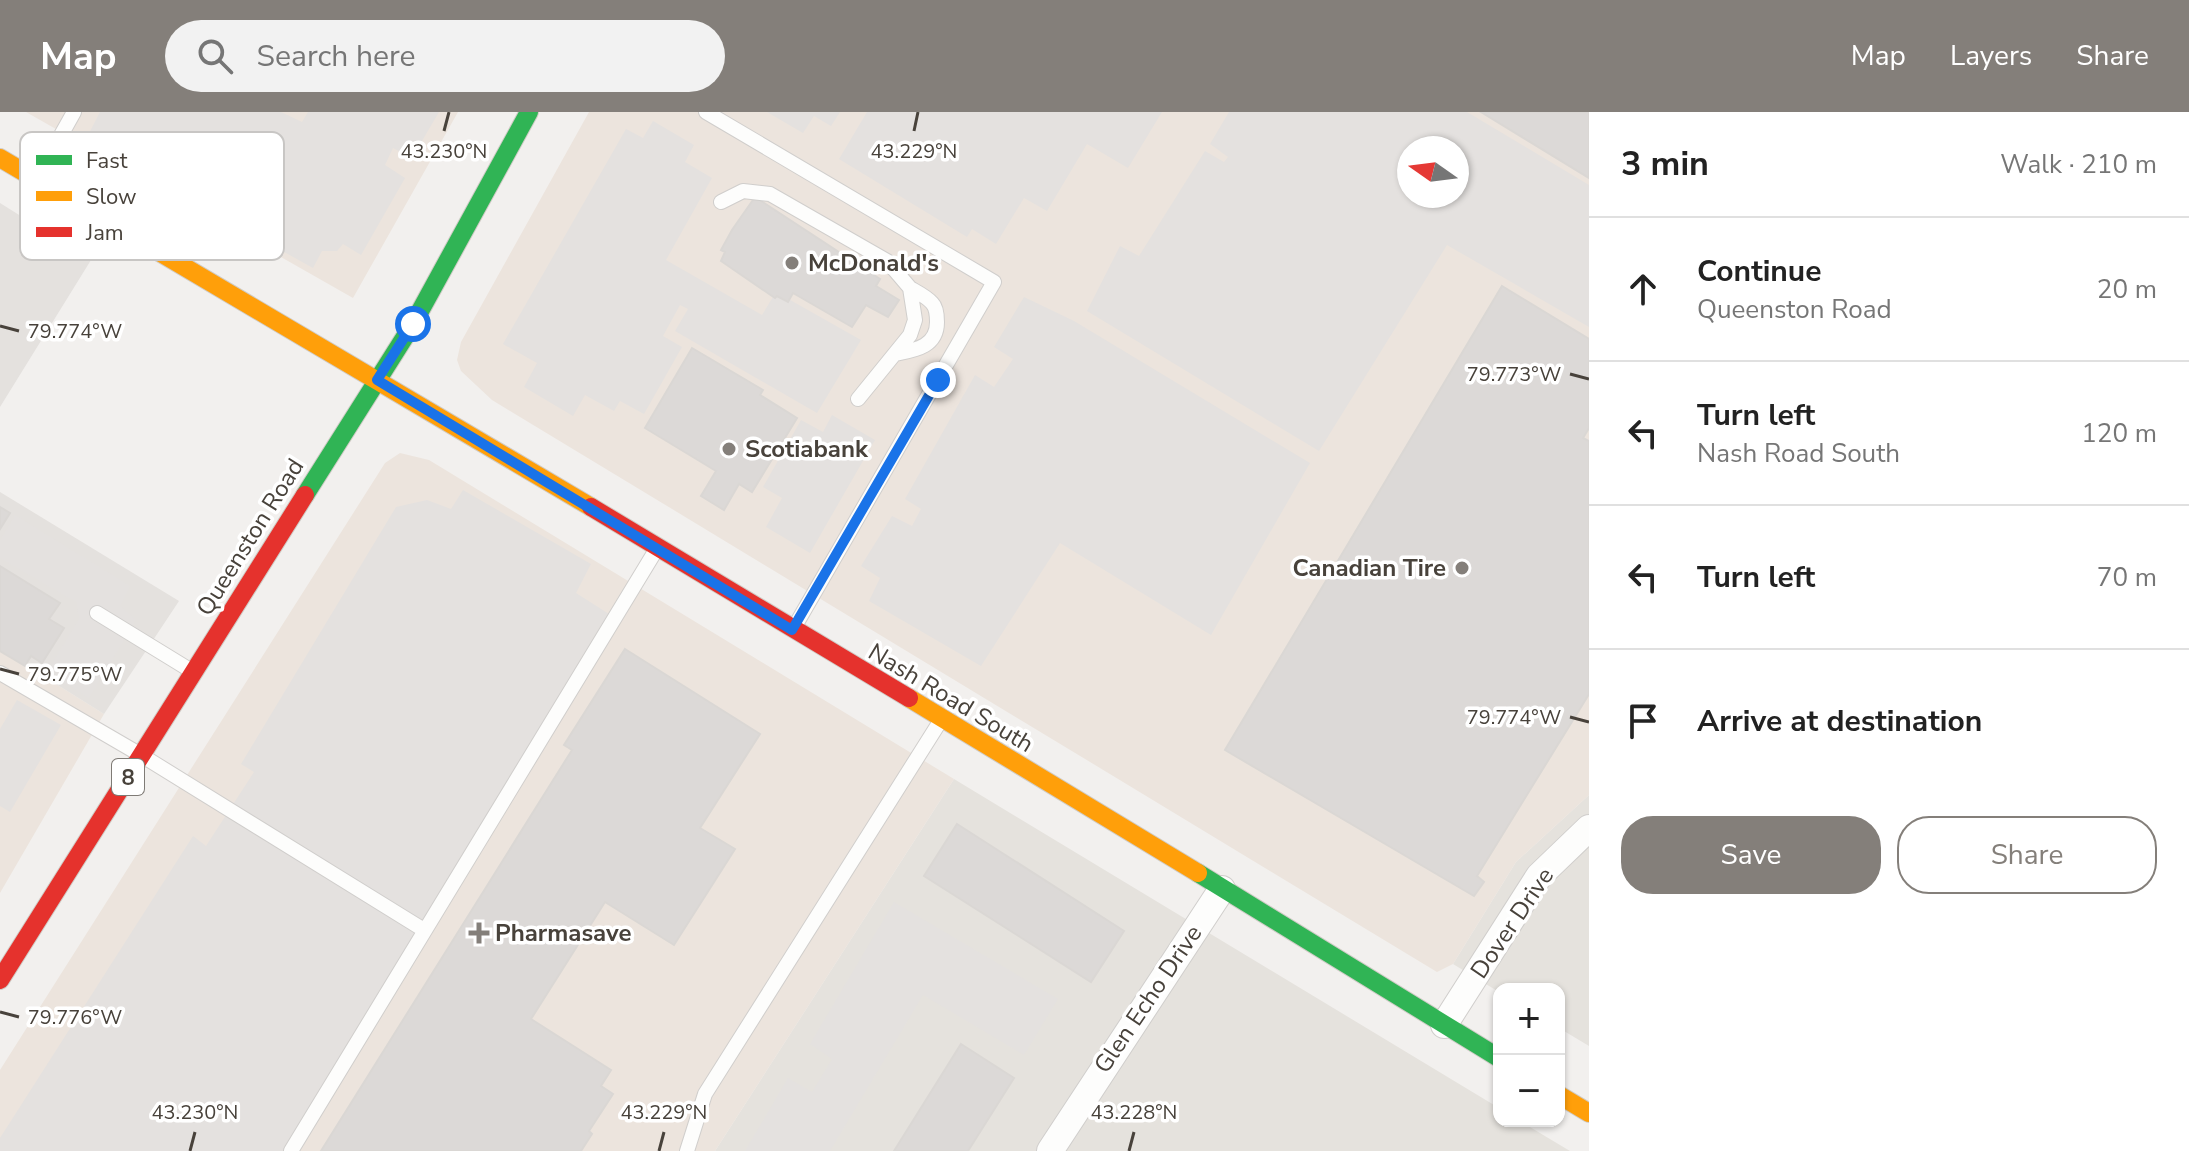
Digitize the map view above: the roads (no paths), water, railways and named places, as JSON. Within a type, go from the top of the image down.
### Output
[{"type":"main road","name":"Queenston Road","points":[[0,980],[413,324],[529,112]]},
{"type":"main road","name":"Nash Road South","points":[[0,158],[20,170]]},
{"type":"main road","name":"Nash Road South","points":[[173,260],[658,548],[1494,1055]]},
{"type":"main road","points":[[1565,1099],[1589,1113]]},
{"type":"street","name":"Dover Drive","points":[[1444,1025],[1539,876],[1589,828]]},
{"type":"street","name":"Glen Echo Drive","points":[[1050,1151],[1222,889]]},
{"type":"lane","points":[[63,132],[74,112]]},
{"type":"lane","points":[[706,112],[994,282],[792,630]]},
{"type":"lane","points":[[721,202],[743,191],[770,194],[887,261],[910,288],[933,303],[938,317],[932,341],[895,354]]},
{"type":"lane","points":[[858,399],[910,335],[915,320],[910,288]]},
{"type":"lane","points":[[291,1151],[658,548]]},
{"type":"lane","points":[[97,613],[194,673]]},
{"type":"lane","points":[[0,673],[141,755],[424,930]]},
{"type":"lane","points":[[687,1151],[705,1094],[941,720]]},
{"type":"place","name":"McDonald's","points":[[792,263]]},
{"type":"place","name":"Scotiabank","points":[[729,449]]},
{"type":"place","name":"Canadian Tire","points":[[1462,568]]},
{"type":"place","name":"Pharmasave","points":[[479,933]]}]
